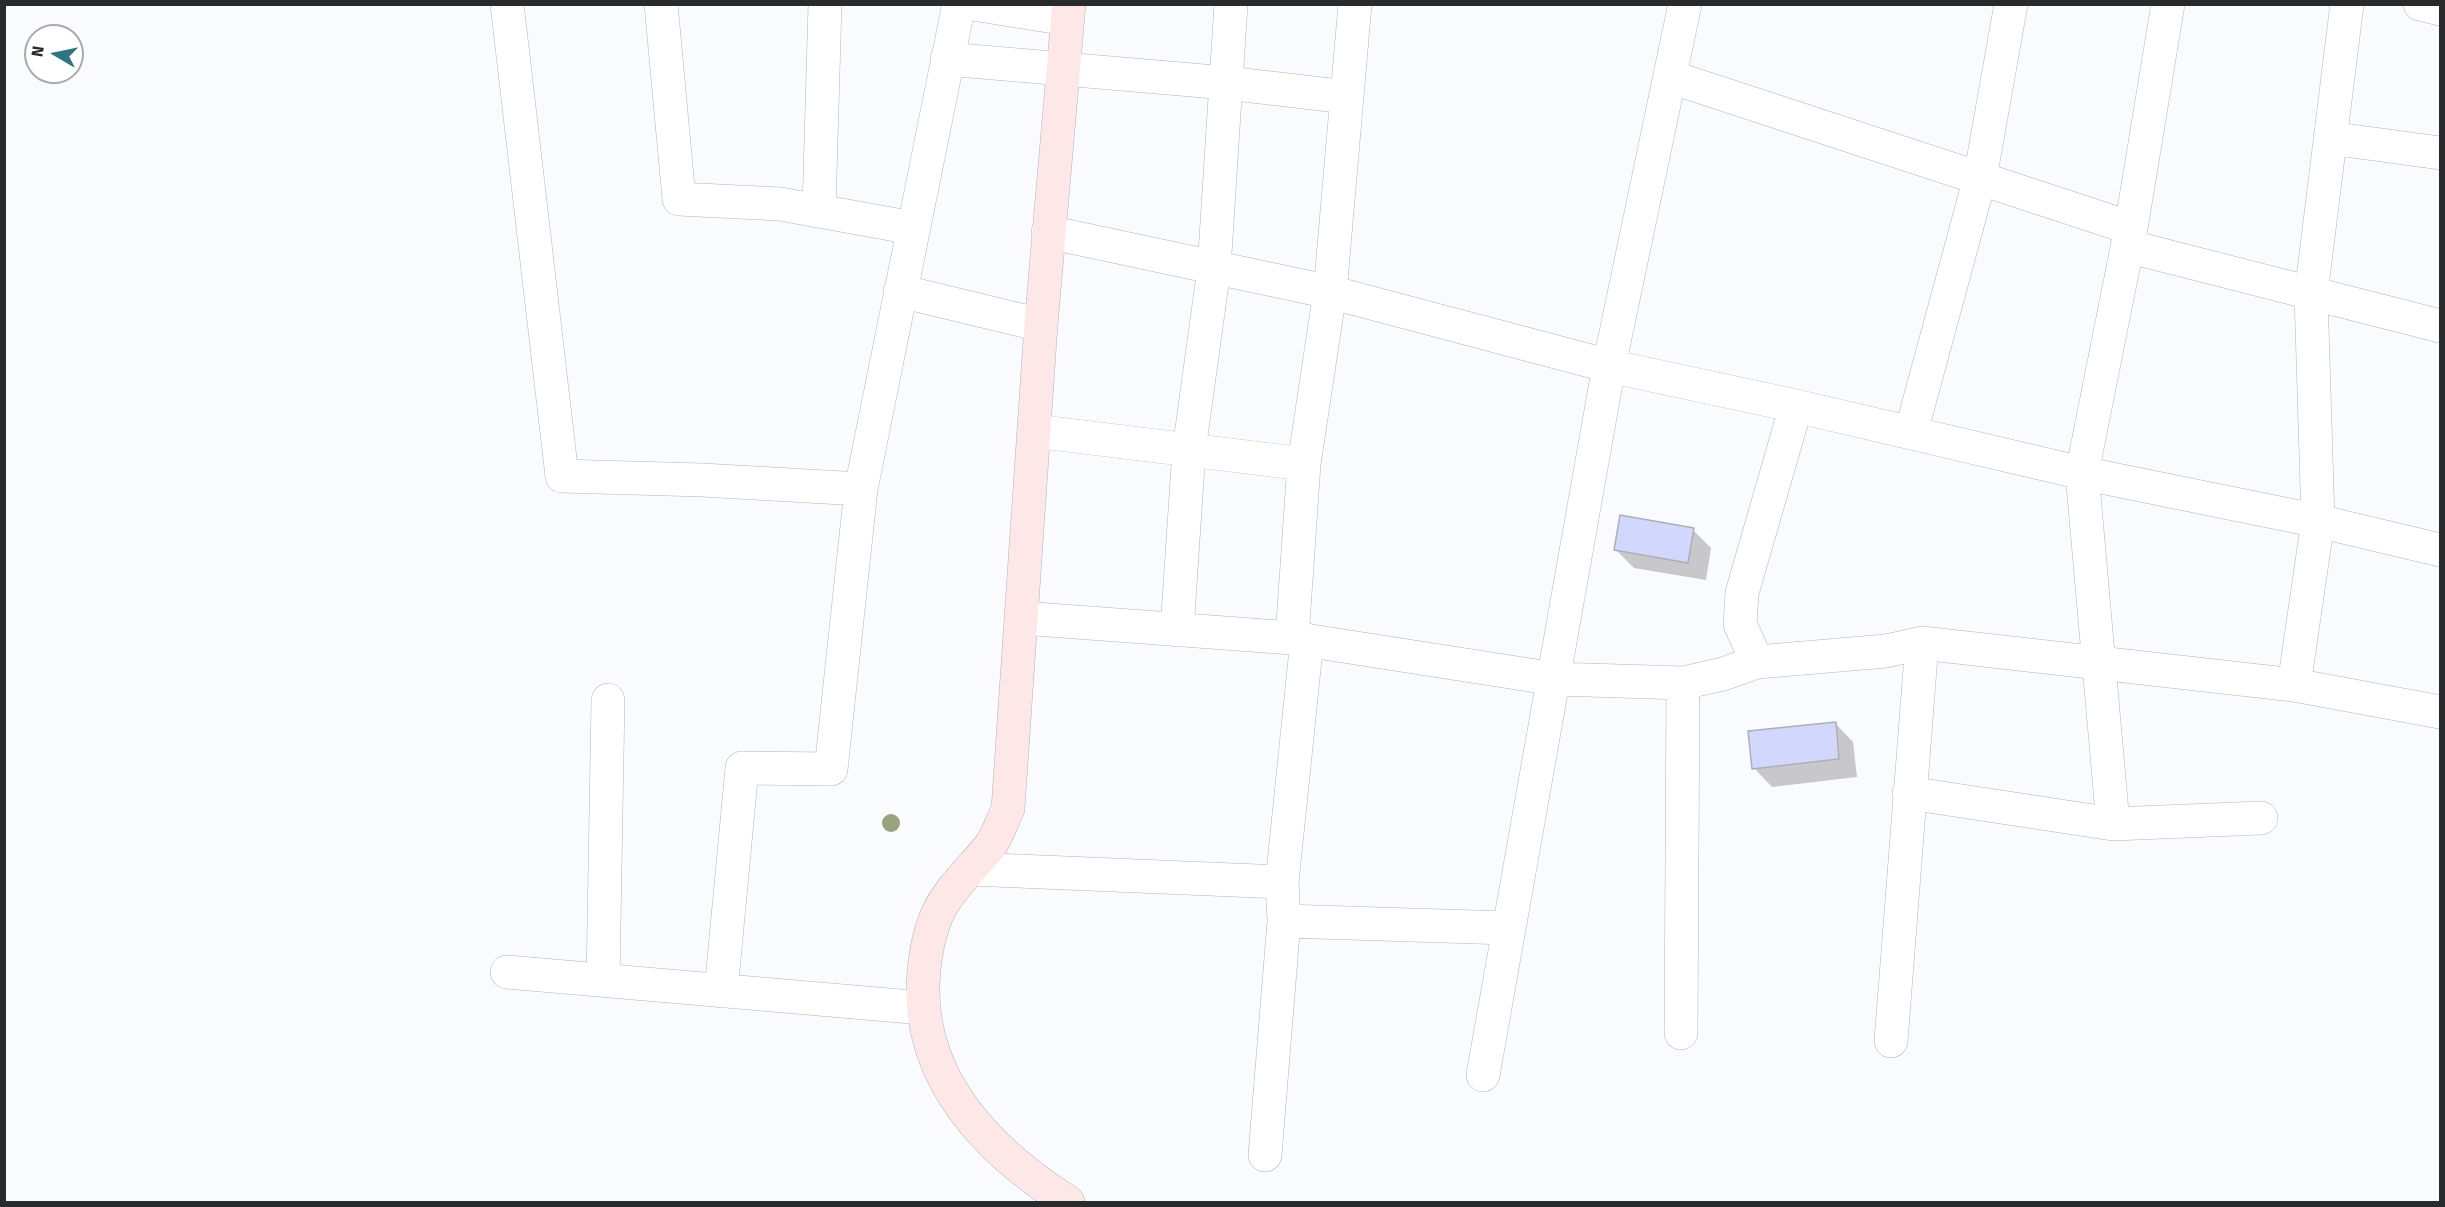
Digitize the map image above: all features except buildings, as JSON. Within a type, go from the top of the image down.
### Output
[{"type":"street","points":[[507,4],[562,476],[702,480],[861,489]]},
{"type":"street","points":[[661,4],[679,199],[780,204],[913,228]]},
{"type":"street","points":[[819,210],[825,4]]},
{"type":"street","points":[[721,991],[742,768],[831,769],[861,489],[959,4]]},
{"type":"street","points":[[973,4],[1068,12],[1048,232],[1008,809],[991,844],[938,914],[924,958],[923,1008],[933,1054],[953,1095],[985,1137],[1050,1191],[1068,1203]]},
{"type":"street","points":[[1177,630],[1189,450],[1214,269],[1231,4]]},
{"type":"street","points":[[1265,1155],[1284,921],[1282,882],[1300,639],[1305,464],[1330,292],[1355,4]]},
{"type":"street","points":[[1484,1075],[1508,928],[1609,366],[1685,4]]},
{"type":"street","points":[[1911,432],[1980,178],[2011,4]]},
{"type":"street","points":[[2113,824],[2082,473],[2129,237],[2168,4]]},
{"type":"street","points":[[2294,685],[2318,521],[2311,294],[2346,4]]},
{"type":"street","points":[[2420,4],[2440,9]]},
{"type":"street","points":[[947,58],[1227,83],[1347,97]]},
{"type":"street","points":[[1671,77],[1980,178],[2129,237],[2311,294],[2440,326]]},
{"type":"street","points":[[2330,138],[2440,153]]},
{"type":"street","points":[[1048,232],[1330,292],[1609,366],[1911,432],[2082,473],[2318,521],[2440,550]]},
{"type":"street","points":[[900,291],[1041,325]]},
{"type":"street","points":[[1757,662],[1740,624],[1742,593],[1796,406]]},
{"type":"street","points":[[1034,431],[1305,464]]},
{"type":"street","points":[[1022,618],[1300,639],[1554,679],[1683,683],[1723,674],[1757,662],[1886,651],[1922,643],[2294,685],[2440,712]]},
{"type":"street","points":[[1892,1041],[1922,643]]},
{"type":"street","points":[[1681,1033],[1683,683]]},
{"type":"street","points":[[603,980],[608,700]]},
{"type":"street","points":[[1909,793],[2113,824],[2261,818]]},
{"type":"street","points":[[970,869],[1282,882]]},
{"type":"street","points":[[1284,921],[1508,928]]},
{"type":"street","points":[[507,972],[923,1008]]}]
